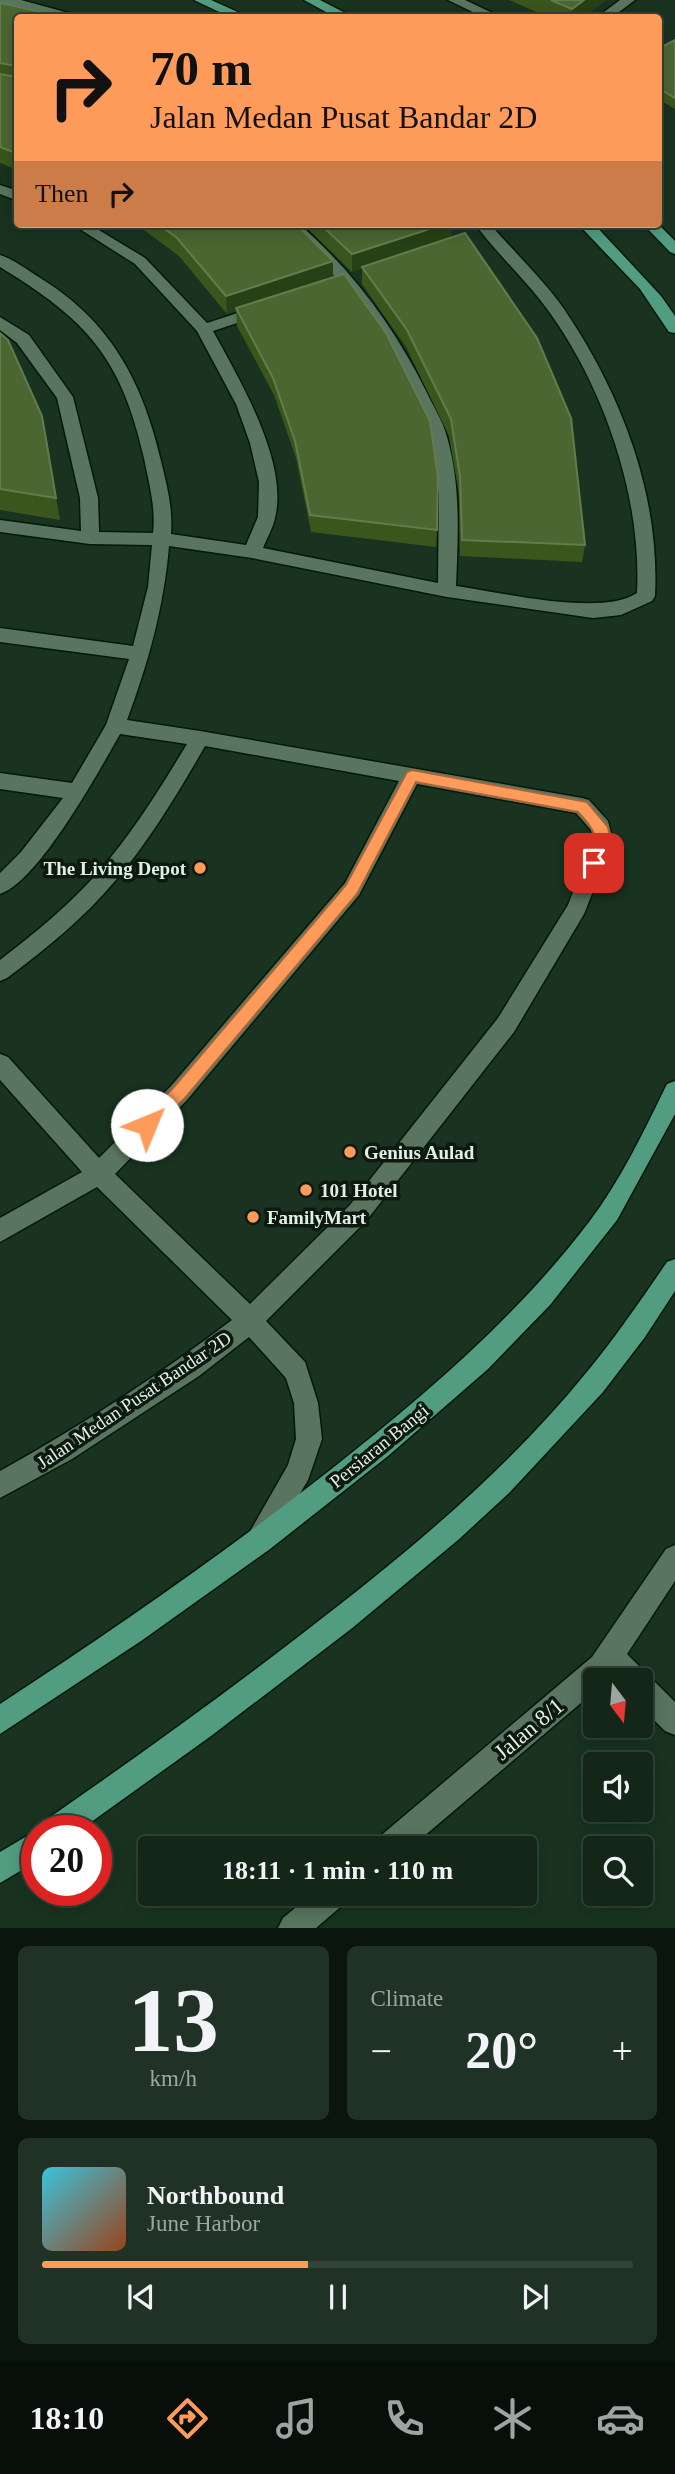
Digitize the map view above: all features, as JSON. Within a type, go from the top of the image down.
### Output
[{"type":"main road","points":[[200,0],[236,14]]},
{"type":"main road","points":[[310,0],[325,4],[342,14]]},
{"type":"main road","points":[[589,228],[629,268],[675,328]]},
{"type":"main road","points":[[654,228],[675,249]]},
{"type":"main road","name":"Persiaran Bangi","points":[[0,1720],[255,1546],[390,1439],[458,1381],[514,1328],[597,1230],[625,1188],[675,1091]]},
{"type":"main road","points":[[77,1815],[153,1762],[387,1587],[457,1525],[521,1464],[579,1403],[675,1270]]},
{"type":"main road","points":[[0,1869],[21,1855]]},
{"type":"street","points":[[5,0],[64,14]]},
{"type":"street","points":[[454,0],[488,14]]},
{"type":"street","points":[[608,14],[629,0]]},
{"type":"street","points":[[86,228],[139,261],[204,329],[244,404],[258,443],[267,482],[267,517],[252,552]]},
{"type":"street","points":[[294,228],[350,282],[381,322],[410,374],[439,436],[450,519],[447,592]]},
{"type":"street","points":[[0,526],[90,538],[161,539],[252,552],[447,592],[593,611],[617,611],[634,605],[646,596],[649,556],[624,443],[602,388],[557,311],[484,232]]},
{"type":"street","points":[[0,886],[28,858],[78,792],[115,726],[140,654],[157,587],[164,511],[143,419],[125,375],[100,337],[49,290],[5,268]]},
{"type":"street","points":[[204,329],[284,303]]},
{"type":"street","points":[[0,322],[23,339],[65,397],[89,498],[90,538]]},
{"type":"street","points":[[0,635],[140,654]]},
{"type":"street","name":"Jalan Medan Pusat Bandar 2D","points":[[0,1485],[63,1450],[167,1382],[250,1321],[358,1213],[506,1026],[577,908],[603,841],[601,827],[582,806],[200,738],[115,726]]},
{"type":"street","points":[[0,972],[41,940],[119,861],[163,799],[200,738]]},
{"type":"street","points":[[0,1231],[99,1174],[179,1093],[352,889],[412,776]]},
{"type":"street","points":[[0,781],[78,792]]},
{"type":"street","points":[[0,1064],[99,1174],[250,1321],[296,1371],[306,1403],[309,1439],[299,1471],[255,1546]]},
{"type":"street","name":"Jalan 8/1","points":[[402,1836],[602,1667],[675,1558]]},
{"type":"street","points":[[610,1656],[622,1668]]},
{"type":"street","points":[[653,1699],[675,1721]]},
{"type":"street","points":[[293,1928],[320,1906]]},
{"type":"building","points":[[551,0],[584,0],[572,9]]},
{"type":"building","points":[[0,3],[50,14],[14,14],[14,65],[0,63]]},
{"type":"building","points":[[675,40],[675,98],[662,90],[662,47]]},
{"type":"building","points":[[0,74],[14,76],[14,152],[0,147]]},
{"type":"building","points":[[163,228],[300,228],[333,261],[226,296],[177,238]]},
{"type":"building","points":[[324,228],[433,228],[352,254]]},
{"type":"building","points":[[465,233],[537,338],[571,418],[585,545],[462,540],[460,477],[451,419],[407,330],[362,267]]},
{"type":"building","points":[[344,274],[386,333],[430,421],[438,477],[437,530],[310,515],[295,441],[273,378],[236,308]]},
{"type":"building","points":[[0,333],[8,340],[42,416],[56,498],[0,489]]},
{"type":"place","name":"The Living Depot","points":[[200,868]]},
{"type":"place","name":"Genius Aulad","points":[[350,1152]]},
{"type":"place","name":"101 Hotel","points":[[306,1190]]},
{"type":"place","name":"FamilyMart","points":[[253,1217]]},
{"type":"route","points":[[147,1125],[179,1093],[352,889],[412,776],[582,806],[601,827],[603,841],[594,863]]}]
